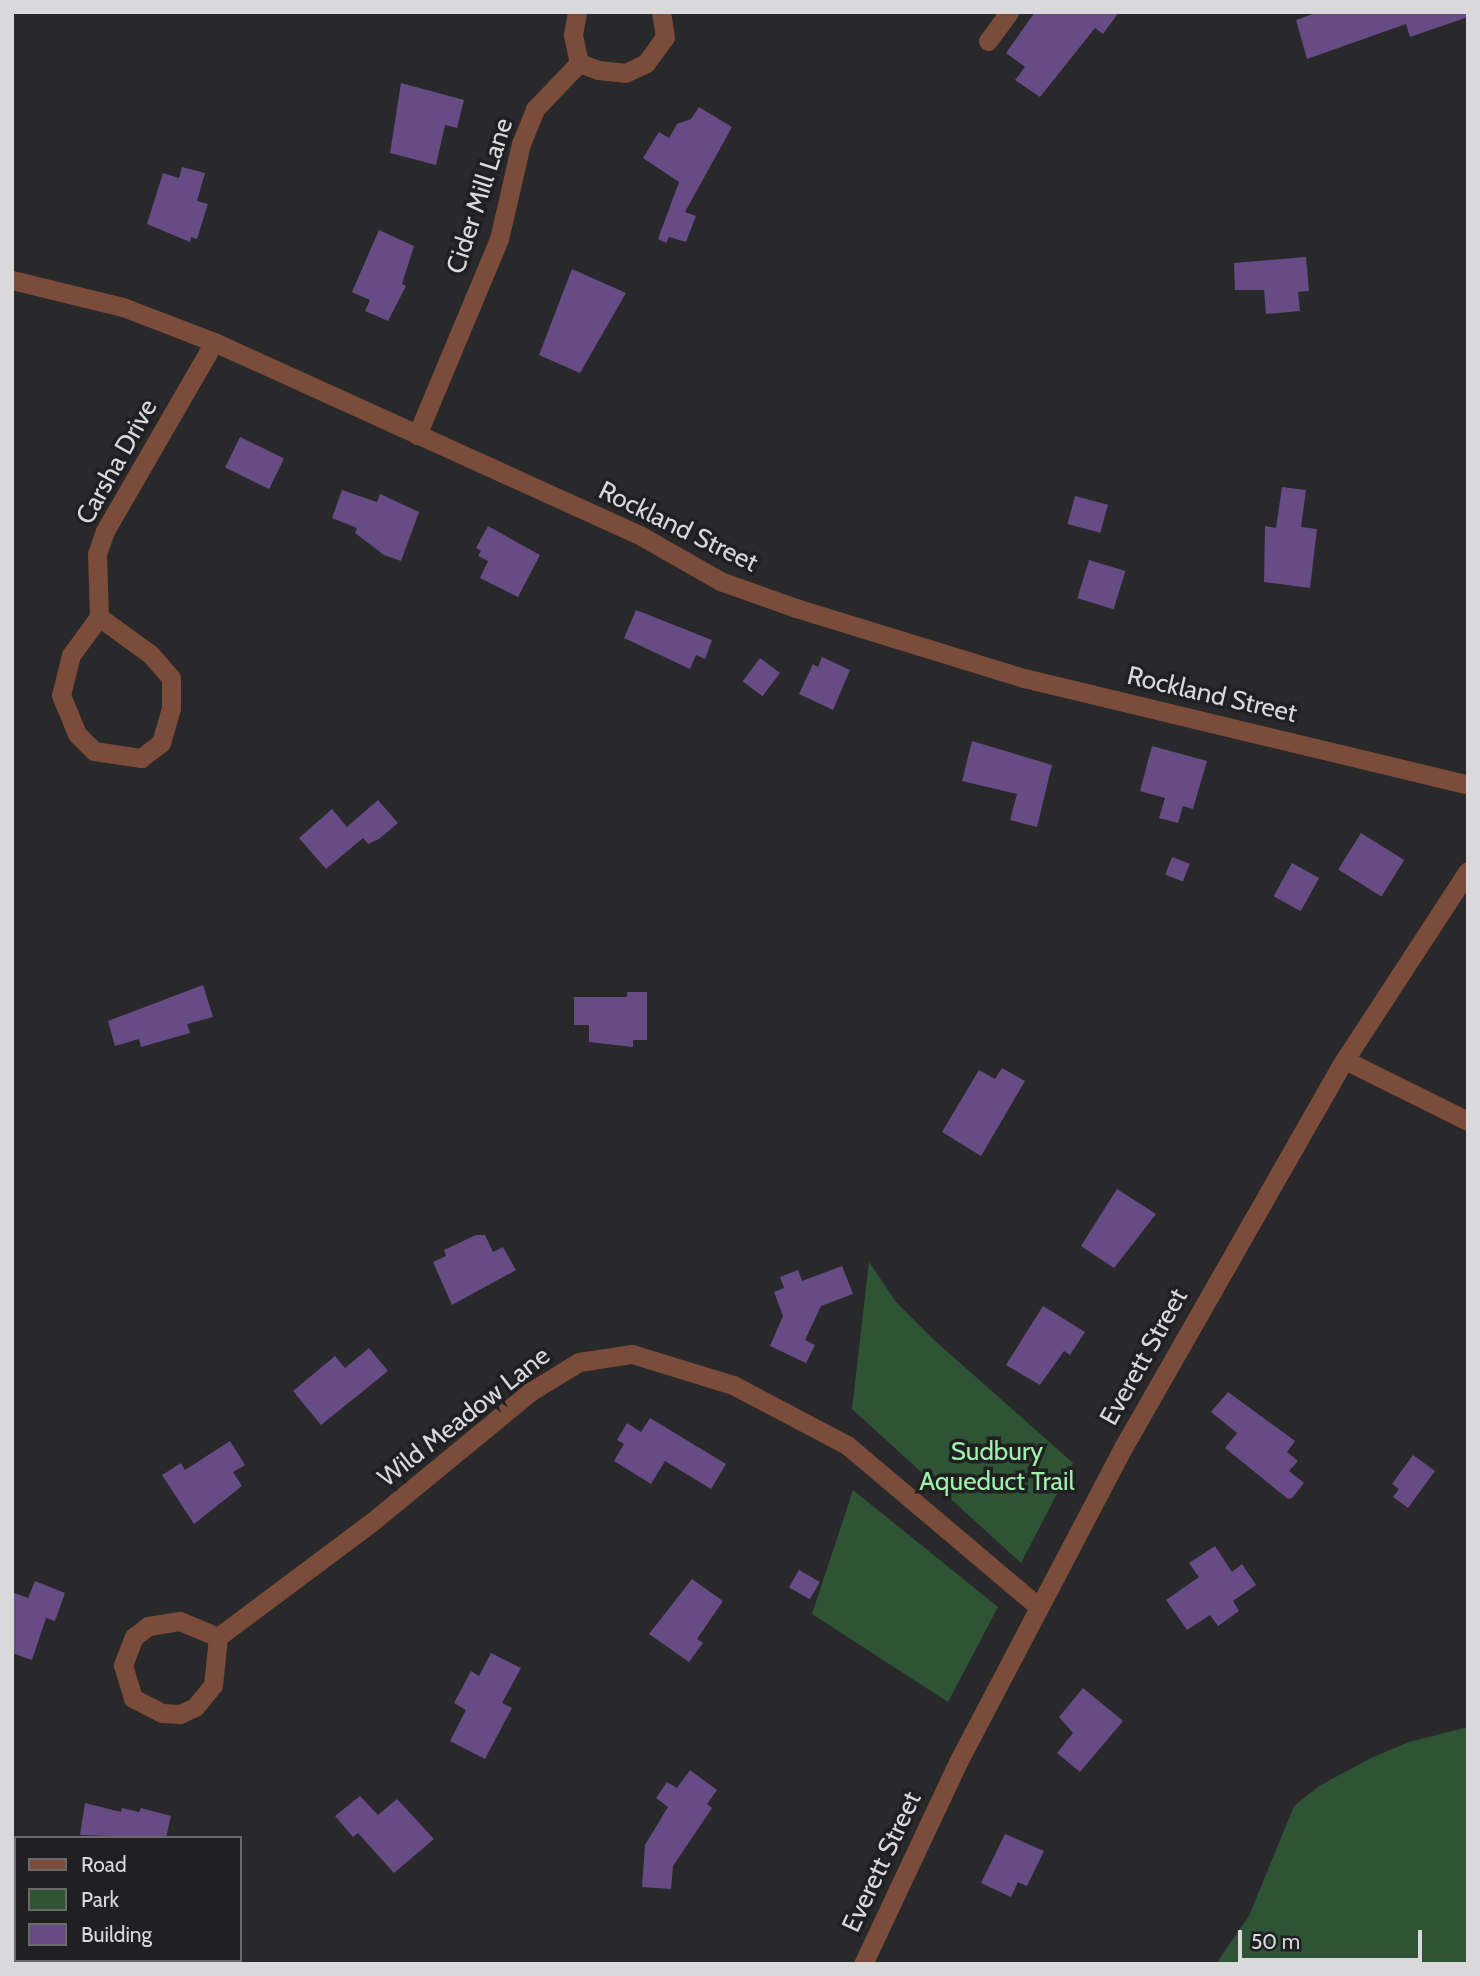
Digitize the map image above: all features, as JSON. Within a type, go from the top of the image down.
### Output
[{"type":"street","points":[[577,12],[573,35],[579,62],[598,71],[625,73],[646,63],[665,37],[660,12]]},
{"type":"street","points":[[988,41],[1009,12]]},
{"type":"street","name":"Cider Mill Lane","points":[[418,435],[499,239],[521,144],[535,109],[579,62]]},
{"type":"street","name":"Rockland Street","points":[[12,279],[123,307],[214,342],[643,537],[720,581],[796,608],[1024,678],[1468,785]]},
{"type":"street","name":"Carsha Drive","points":[[99,617],[97,554],[105,531],[214,342]]},
{"type":"street","points":[[99,617],[150,654],[170,678],[171,709],[162,743],[141,758],[94,751],[77,734],[61,695],[71,655],[99,617]]},
{"type":"street","name":"Everett Street","points":[[863,1964],[958,1762],[1130,1435],[1345,1060],[1468,871]]},
{"type":"street","points":[[1345,1060],[1468,1121]]},
{"type":"street","name":"Wild Meadow Lane","points":[[218,1637],[373,1521],[530,1392],[579,1362],[632,1354],[733,1385],[847,1445],[1039,1607]]},
{"type":"street","points":[[180,1621],[218,1637],[213,1685],[195,1707],[180,1714],[162,1713],[146,1708],[133,1698],[123,1664],[134,1637],[148,1626],[180,1621]]},
{"type":"green space","name":"Sudbury Aqueduct Trail","points":[[869,1262],[896,1302],[934,1340],[1073,1463],[1021,1563],[852,1409]]},
{"type":"green space","name":"Sudbury Aqueduct Trail","points":[[853,1490],[998,1607],[948,1702],[812,1614]]},
{"type":"green space","points":[[1468,1727],[1468,1964],[1216,1964],[1249,1916],[1294,1806],[1319,1786],[1371,1758],[1409,1742]]},
{"type":"building","points":[[1035,12],[1119,12],[1103,34],[1095,28],[1040,97],[1015,80],[1025,67],[1006,53]]},
{"type":"building","points":[[1318,12],[1468,12],[1468,17],[1410,37],[1406,24],[1307,59],[1296,20]]},
{"type":"building","points":[[401,83],[464,100],[457,128],[445,125],[436,165],[390,153]]},
{"type":"building","points":[[699,107],[732,127],[685,212],[696,216],[686,242],[669,237],[666,243],[658,239],[679,182],[643,158],[659,132],[669,138],[677,124],[691,119]]},
{"type":"building","points":[[182,167],[205,173],[197,201],[208,204],[197,239],[191,237],[190,242],[147,224],[163,173],[179,178]]},
{"type":"building","points":[[379,230],[414,246],[402,284],[406,286],[388,321],[365,311],[370,300],[352,292]]},
{"type":"building","points":[[1306,257],[1309,291],[1298,292],[1300,311],[1266,314],[1264,290],[1235,290],[1234,263]]},
{"type":"building","points":[[572,269],[626,293],[580,373],[539,355]]},
{"type":"building","points":[[240,437],[284,458],[269,489],[225,468]]},
{"type":"building","points":[[1282,487],[1306,490],[1301,527],[1317,529],[1310,588],[1264,582],[1265,526],[1276,528]]},
{"type":"building","points":[[342,490],[377,502],[380,494],[419,512],[401,561],[384,555],[355,533],[357,528],[332,518]]},
{"type":"building","points":[[1075,496],[1108,505],[1100,533],[1067,524]]},
{"type":"building","points":[[488,526],[540,555],[518,597],[480,578],[488,561],[478,556],[481,551],[476,548]]},
{"type":"building","points":[[1089,560],[1125,571],[1114,609],[1077,598]]},
{"type":"building","points":[[636,610],[712,640],[705,659],[696,655],[690,669],[624,638]]},
{"type":"building","points":[[822,657],[850,670],[833,710],[799,694],[813,664],[818,667]]},
{"type":"building","points":[[760,658],[780,673],[763,696],[743,681]]},
{"type":"building","points":[[972,741],[1052,765],[1037,827],[1010,820],[1017,794],[962,781]]},
{"type":"building","points":[[1152,746],[1207,761],[1193,809],[1183,806],[1178,823],[1159,818],[1165,798],[1140,791]]},
{"type":"building","points":[[378,800],[398,823],[379,839],[368,844],[363,838],[326,869],[299,838],[332,809],[347,827]]},
{"type":"building","points":[[1361,833],[1404,860],[1381,896],[1338,869]]},
{"type":"building","points":[[1172,857],[1190,864],[1183,882],[1165,875]]},
{"type":"building","points":[[1292,863],[1319,878],[1301,911],[1274,896]]},
{"type":"building","points":[[203,985],[213,1017],[187,1024],[190,1033],[141,1047],[139,1039],[115,1046],[108,1021]]},
{"type":"building","points":[[627,992],[647,992],[647,1040],[633,1040],[633,1047],[589,1042],[589,1025],[574,1025],[574,997],[627,997]]},
{"type":"building","points":[[1002,1068],[1025,1081],[981,1156],[942,1132],[979,1070],[995,1079]]},
{"type":"building","points":[[1117,1189],[1156,1214],[1114,1268],[1081,1246]]},
{"type":"building","points":[[476,1235],[485,1235],[493,1252],[503,1247],[516,1270],[452,1305],[433,1262],[446,1256],[444,1250]]},
{"type":"building","points":[[842,1266],[853,1294],[821,1306],[805,1340],[815,1345],[806,1363],[770,1346],[783,1316],[774,1292],[784,1288],[780,1277],[798,1270],[802,1281]]},
{"type":"building","points":[[1043,1306],[1085,1332],[1070,1355],[1064,1351],[1040,1385],[1006,1365]]},
{"type":"building","points":[[369,1348],[388,1371],[321,1425],[293,1391],[335,1356],[345,1368]]},
{"type":"building","points":[[1228,1392],[1295,1441],[1287,1452],[1298,1461],[1289,1471],[1304,1483],[1292,1498],[1288,1499],[1225,1448],[1237,1433],[1211,1412]]},
{"type":"building","points":[[650,1418],[726,1464],[711,1489],[665,1461],[651,1484],[614,1461],[624,1444],[617,1440],[627,1423],[641,1432]]},
{"type":"building","points":[[230,1441],[245,1465],[233,1472],[242,1486],[194,1524],[162,1475],[181,1463],[185,1470]]},
{"type":"building","points":[[1413,1455],[1435,1471],[1408,1508],[1393,1497],[1399,1489],[1392,1484]]},
{"type":"building","points":[[1215,1546],[1232,1572],[1242,1564],[1256,1585],[1233,1601],[1239,1611],[1218,1626],[1210,1615],[1187,1630],[1166,1600],[1199,1577],[1189,1563]]},
{"type":"building","points":[[799,1570],[820,1582],[810,1599],[789,1587]]},
{"type":"building","points":[[692,1579],[723,1601],[697,1639],[703,1643],[689,1662],[649,1634]]},
{"type":"building","points":[[35,1581],[65,1593],[55,1621],[46,1618],[32,1660],[12,1653],[12,1592],[28,1598]]},
{"type":"building","points":[[491,1653],[521,1668],[502,1703],[512,1708],[485,1759],[450,1741],[466,1710],[454,1703],[471,1671],[479,1676]]},
{"type":"building","points":[[1083,1688],[1123,1721],[1080,1772],[1057,1753],[1073,1733],[1059,1717]]},
{"type":"building","points":[[690,1770],[717,1790],[707,1804],[712,1808],[673,1866],[671,1889],[642,1887],[645,1845],[668,1807],[656,1798],[667,1782],[677,1788]]},
{"type":"building","points":[[360,1796],[378,1815],[397,1799],[434,1839],[394,1873],[358,1833],[353,1837],[335,1816]]},
{"type":"building","points":[[85,1803],[121,1812],[122,1808],[139,1812],[141,1808],[171,1816],[166,1836],[80,1835]]},
{"type":"building","points":[[1005,1834],[1044,1851],[1027,1886],[1018,1882],[1011,1897],[981,1883]]}]
